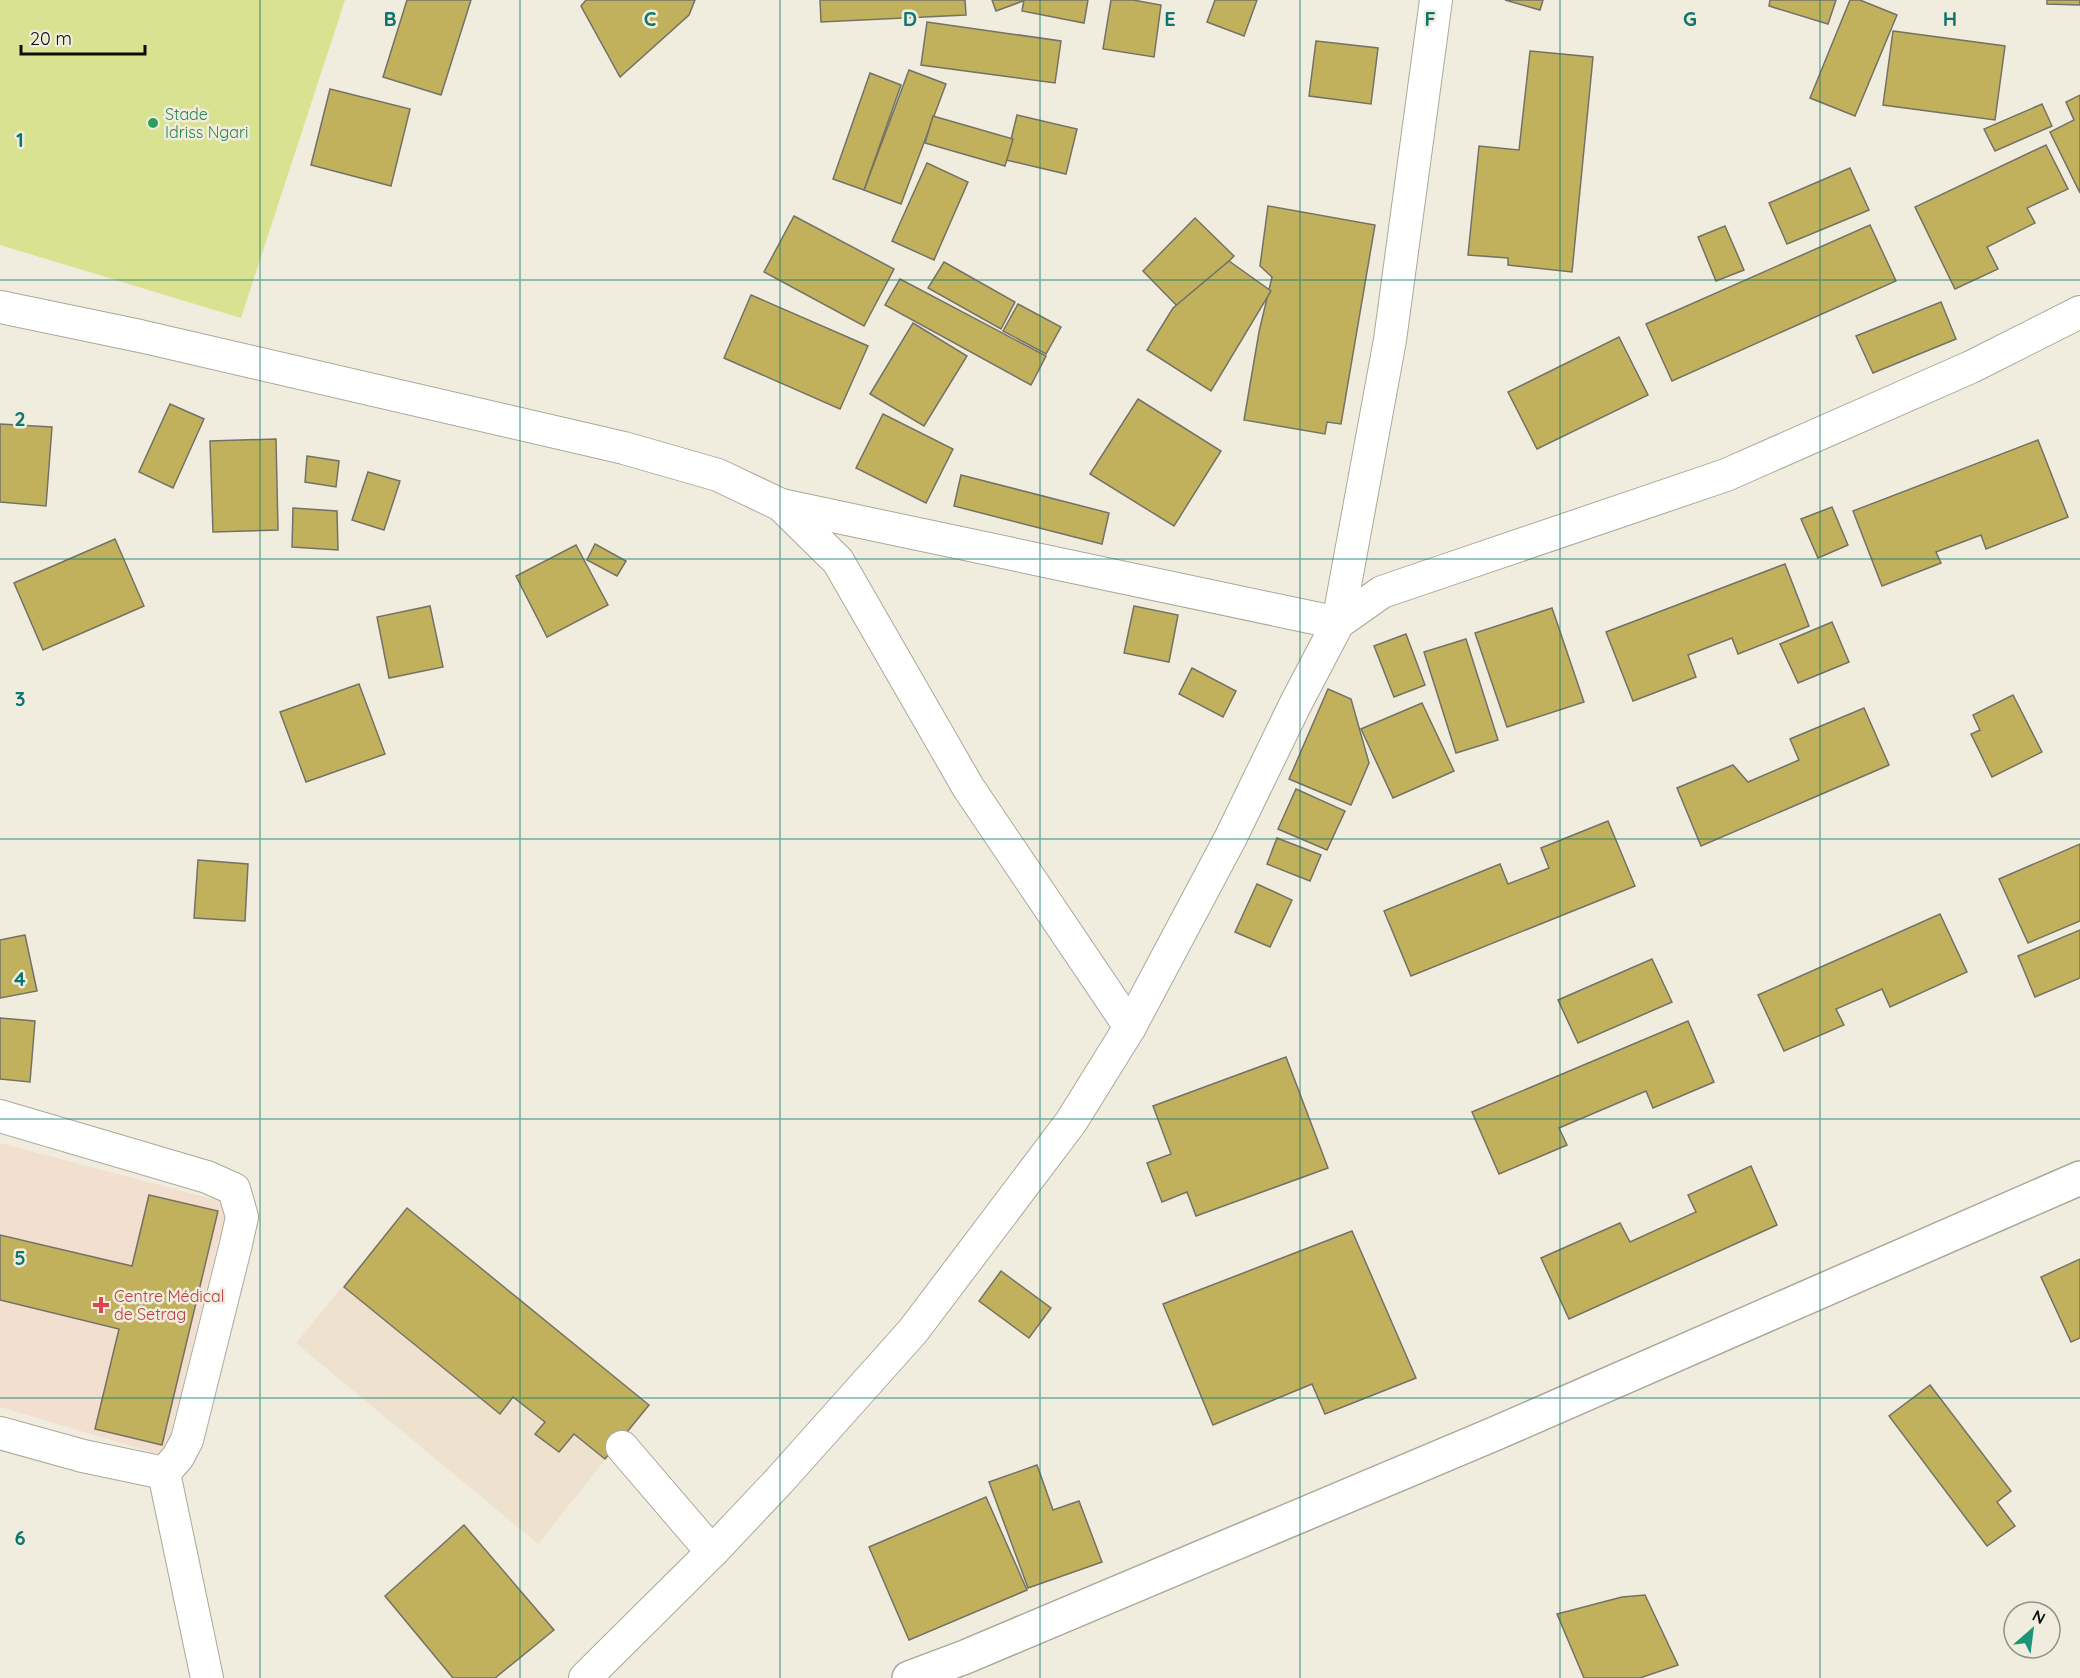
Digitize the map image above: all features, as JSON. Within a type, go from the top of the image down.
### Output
[{"type":"street","points":[[585,1678],[712,1552],[913,1331],[1071,1122],[1130,1027],[1231,837],[1338,623],[1390,340],[1436,0]]},
{"type":"street","points":[[0,307],[140,336],[624,448],[717,475],[781,506],[1338,623],[1382,592],[1726,475],[1971,367],[2080,312]]},
{"type":"street","points":[[781,506],[838,561],[968,787],[1130,1027]]},
{"type":"street","points":[[0,1116],[207,1177],[234,1189],[242,1217],[236,1244],[187,1440],[178,1457],[164,1473]]},
{"type":"street","points":[[909,1678],[965,1657],[1494,1434],[2080,1178]]},
{"type":"street","points":[[0,1433],[83,1456],[164,1473]]},
{"type":"street","points":[[622,1447],[712,1552]]},
{"type":"street","points":[[164,1473],[207,1678]]},
{"type":"shaded area","name":"Centre Médical de Setrag","points":[[0,1143],[228,1203],[165,1456],[0,1407]]},
{"type":"shaded area","points":[[407,1208],[649,1405],[538,1544],[296,1343]]},
{"type":"green space","name":"Stade Idriss Ngari","points":[[0,0],[345,0],[241,318],[0,245]]},
{"type":"building","points":[[407,0],[471,0],[441,95],[383,77]]},
{"type":"building","points":[[586,0],[695,0],[689,15],[620,77],[581,6]]},
{"type":"building","points":[[820,0],[965,0],[966,15],[821,22]]},
{"type":"building","points":[[992,0],[1022,0],[1023,1],[996,11]]},
{"type":"building","points":[[1024,0],[1088,0],[1084,23],[1022,11]]},
{"type":"building","points":[[1111,0],[1133,0],[1161,5],[1154,57],[1103,49]]},
{"type":"building","points":[[1215,0],[1257,0],[1244,36],[1207,22]]},
{"type":"building","points":[[1505,0],[1543,0],[1540,10]]},
{"type":"building","points":[[1770,0],[1836,0],[1828,24],[1769,6]]},
{"type":"building","points":[[1850,0],[1860,0],[1897,15],[1855,116],[1810,98]]},
{"type":"building","points":[[2047,0],[2080,0],[2080,5],[2047,4]]},
{"type":"building","points":[[927,22],[1061,41],[1055,83],[921,65]]},
{"type":"building","points":[[1893,31],[2005,46],[1995,120],[1883,105]]},
{"type":"building","points":[[1316,41],[1378,48],[1371,104],[1309,96]]},
{"type":"building","points":[[1530,51],[1593,57],[1572,272],[1508,265],[1508,258],[1468,255],[1479,146],[1519,150]]},
{"type":"building","points":[[909,70],[946,84],[901,204],[864,190]]},
{"type":"building","points":[[870,73],[901,85],[864,190],[833,179]]},
{"type":"building","points":[[330,89],[410,109],[391,186],[311,165]]},
{"type":"building","points":[[2080,95],[2080,193],[2050,132],[2074,120],[2066,102]]},
{"type":"building","points":[[2042,104],[2052,126],[1995,151],[1984,129]]},
{"type":"building","points":[[1017,115],[1077,129],[1066,174],[1006,160]]},
{"type":"building","points":[[933,116],[1013,139],[1005,166],[925,143]]},
{"type":"building","points":[[2046,145],[2068,189],[2027,208],[2035,223],[1987,247],[1998,269],[1955,289],[1915,207]]},
{"type":"building","points":[[927,163],[968,182],[934,260],[892,241]]},
{"type":"building","points":[[1850,168],[1869,210],[1787,244],[1769,203]]},
{"type":"building","points":[[1268,206],[1375,225],[1341,424],[1327,422],[1325,434],[1244,420],[1259,332],[1272,277],[1260,266]]},
{"type":"building","points":[[794,216],[894,269],[864,326],[764,272]]},
{"type":"building","points":[[1195,218],[1234,256],[1181,310],[1143,271]]},
{"type":"building","points":[[1870,225],[1896,281],[1672,381],[1646,324]]},
{"type":"building","points":[[1725,226],[1744,270],[1716,281],[1698,237]]},
{"type":"building","points":[[1229,261],[1271,291],[1211,391],[1147,350],[1173,308]]},
{"type":"building","points":[[944,262],[1015,302],[1001,329],[928,288]]},
{"type":"building","points":[[900,279],[1046,356],[1031,385],[885,305]]},
{"type":"building","points":[[751,295],[868,346],[840,409],[724,358]]},
{"type":"building","points":[[1941,302],[1956,339],[1873,373],[1856,336]]},
{"type":"building","points":[[1018,304],[1061,327],[1046,354],[1003,331]]},
{"type":"building","points":[[913,323],[967,356],[924,426],[870,394]]},
{"type":"building","points":[[1619,337],[1648,395],[1537,449],[1508,392]]},
{"type":"building","points":[[1138,399],[1221,451],[1174,526],[1090,474]]},
{"type":"building","points":[[170,404],[204,419],[173,488],[139,472]]},
{"type":"building","points":[[883,414],[953,449],[926,503],[856,468]]},
{"type":"building","points":[[0,424],[52,427],[46,506],[0,502]]},
{"type":"building","points":[[276,439],[278,530],[213,532],[210,441]]},
{"type":"building","points":[[2038,440],[2068,517],[1986,549],[1981,535],[1936,552],[1941,563],[1882,586],[1853,511]]},
{"type":"building","points":[[307,456],[339,461],[336,487],[305,482]]},
{"type":"building","points":[[368,472],[400,481],[384,530],[352,520]]},
{"type":"building","points":[[961,475],[1109,513],[1102,544],[954,506]]},
{"type":"building","points":[[1832,507],[1848,545],[1818,558],[1801,519]]},
{"type":"building","points":[[293,508],[337,511],[338,550],[292,547]]},
{"type":"building","points":[[115,539],[144,606],[43,650],[14,583]]},
{"type":"building","points":[[595,544],[626,561],[617,576],[587,560]]},
{"type":"building","points":[[576,545],[608,605],[547,637],[516,576]]},
{"type":"building","points":[[1785,564],[1809,626],[1738,654],[1732,638],[1688,655],[1696,677],[1633,701],[1606,632]]},
{"type":"building","points":[[430,606],[443,667],[389,678],[377,617]]},
{"type":"building","points":[[1134,606],[1178,615],[1169,662],[1124,653]]},
{"type":"building","points":[[1552,608],[1584,702],[1507,727],[1475,633]]},
{"type":"building","points":[[1832,622],[1849,662],[1798,683],[1780,644]]},
{"type":"building","points":[[1406,634],[1425,685],[1394,697],[1374,646]]},
{"type":"building","points":[[1466,639],[1498,740],[1456,753],[1424,652]]},
{"type":"building","points":[[1192,668],[1236,691],[1223,717],[1179,694]]},
{"type":"building","points":[[359,684],[385,754],[306,782],[280,712]]},
{"type":"building","points":[[1328,689],[1351,699],[1369,763],[1351,805],[1289,779]]},
{"type":"building","points":[[2013,695],[2042,752],[1992,777],[1971,734],[1980,730],[1973,715]]},
{"type":"building","points":[[1422,703],[1454,771],[1393,798],[1361,729]]},
{"type":"building","points":[[1864,708],[1889,765],[1701,846],[1677,788],[1733,765],[1748,782],[1799,760],[1790,739]]},
{"type":"building","points":[[1296,789],[1345,811],[1327,850],[1278,829]]},
{"type":"building","points":[[1608,821],[1635,886],[1411,976],[1384,911],[1500,864],[1508,884],[1549,868],[1541,848]]},
{"type":"building","points":[[1277,838],[1321,855],[1310,881],[1267,864]]},
{"type":"building","points":[[2080,844],[2080,921],[2028,943],[1999,879]]},
{"type":"building","points":[[198,860],[248,864],[245,921],[194,918]]},
{"type":"building","points":[[1257,884],[1292,900],[1270,947],[1235,932]]},
{"type":"building","points":[[1940,914],[1967,972],[1890,1007],[1882,989],[1836,1009],[1844,1025],[1784,1051],[1758,995]]},
{"type":"building","points":[[2080,930],[2080,978],[2035,997],[2018,956]]},
{"type":"building","points":[[25,935],[37,991],[0,998],[0,940]]},
{"type":"building","points":[[1652,959],[1672,1002],[1578,1043],[1558,1000]]},
{"type":"building","points":[[0,1018],[35,1021],[30,1082],[0,1079]]},
{"type":"building","points":[[1688,1021],[1714,1082],[1653,1108],[1646,1091],[1559,1128],[1567,1145],[1499,1174],[1472,1112]]},
{"type":"building","points":[[1286,1057],[1328,1168],[1196,1216],[1187,1192],[1162,1202],[1147,1163],[1171,1154],[1153,1106]]},
{"type":"building","points":[[1751,1166],[1777,1225],[1569,1319],[1541,1258],[1620,1223],[1630,1242],[1696,1212],[1688,1195]]},
{"type":"building","points":[[149,1195],[218,1211],[162,1445],[95,1429],[119,1329],[0,1300],[0,1235],[132,1266]]},
{"type":"building","points":[[407,1208],[649,1405],[605,1459],[574,1434],[559,1452],[535,1434],[545,1422],[513,1397],[500,1414],[344,1287]]},
{"type":"building","points":[[1352,1231],[1416,1378],[1325,1414],[1312,1384],[1213,1425],[1163,1304]]},
{"type":"building","points":[[2080,1259],[2080,1338],[2071,1342],[2041,1277]]},
{"type":"building","points":[[1001,1271],[1051,1308],[1029,1338],[979,1301]]},
{"type":"building","points":[[1930,1385],[2011,1491],[1997,1502],[2015,1526],[1987,1546],[1889,1416]]},
{"type":"building","points":[[1037,1465],[1053,1510],[1079,1501],[1102,1562],[1028,1588],[989,1482]]},
{"type":"building","points":[[986,1497],[1027,1590],[909,1640],[869,1547]]},
{"type":"building","points":[[464,1525],[554,1630],[495,1678],[453,1678],[385,1596]]},
{"type":"building","points":[[1645,1595],[1678,1665],[1640,1678],[1584,1678],[1557,1614],[1622,1597]]},
{"type":"place","name":"Stade Idriss Ngari","points":[[153,123]]},
{"type":"place","name":"Centre Médical de Setrag","points":[[101,1305]]}]
